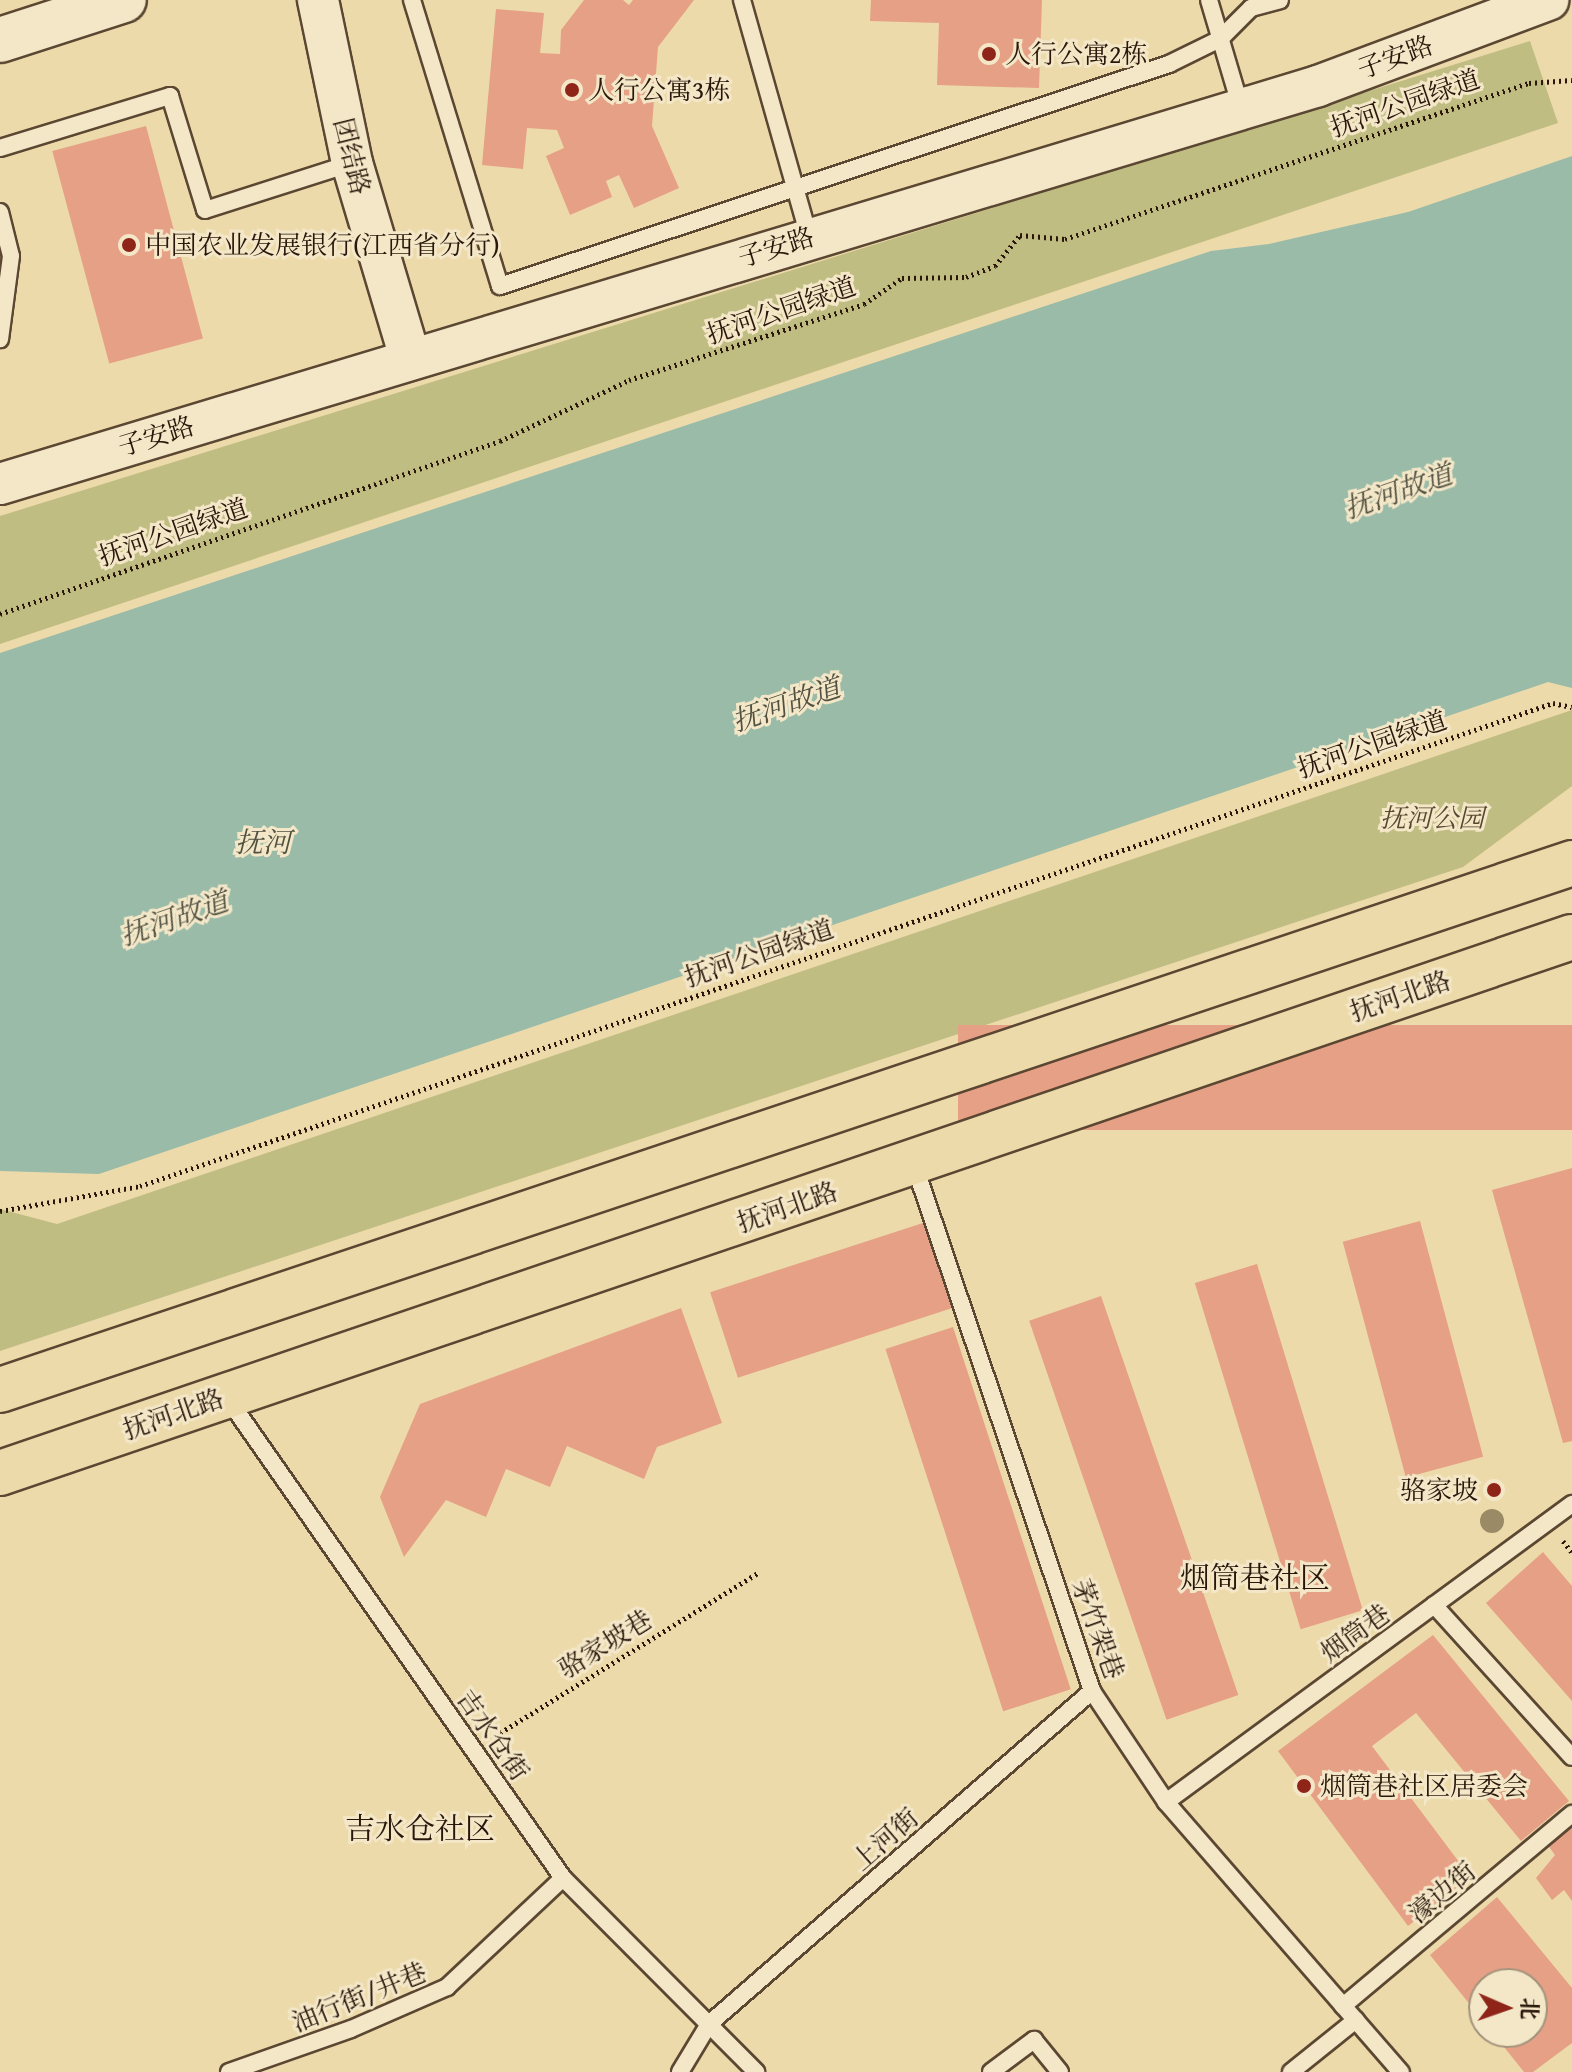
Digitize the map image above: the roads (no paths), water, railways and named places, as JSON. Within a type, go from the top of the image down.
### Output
[{"type":"main road","points":[[0,40],[124,0]]},
{"type":"main road","points":[[0,1390],[1572,863]]},
{"type":"main road","name":"抚河北路","points":[[0,1473],[914,1164],[1572,937]]},
{"type":"street","name":"团结路","points":[[318,0],[352,163],[410,357]]},
{"type":"street","name":"子安路","points":[[0,484],[410,357],[1318,86],[1548,0]]},
{"type":"lane","points":[[412,0],[500,286],[1169,64],[1220,39],[1251,8],[1280,0]]},
{"type":"lane","points":[[742,0],[809,237]]},
{"type":"lane","points":[[1209,0],[1241,108]]},
{"type":"lane","points":[[0,148],[170,96],[205,210],[352,163]]},
{"type":"lane","points":[[0,212],[11,256],[0,339]]},
{"type":"lane","name":"茅竹架巷","points":[[914,1164],[1092,1691],[1166,1802],[1401,2072]]},
{"type":"lane","name":"吉水仓街","points":[[226,1396],[563,1878],[756,2072]]},
{"type":"lane","name":"烟筒巷","points":[[1166,1802],[1572,1504]]},
{"type":"lane","points":[[1434,1605],[1572,1757]]},
{"type":"lane","name":"上河街","points":[[680,2072],[709,2024],[1092,1691]]},
{"type":"lane","name":"濠边街","points":[[1343,2006],[1572,1814]]},
{"type":"lane","name":"油行街/井巷","points":[[229,2072],[351,2029],[447,1987],[563,1878]]},
{"type":"lane","points":[[1291,2072],[1356,2020]]},
{"type":"lane","points":[[991,2072],[1034,2040],[1060,2072]]},
{"type":"water","name":"抚河","points":[[1572,156],[1572,688],[1548,682],[99,1174],[0,1171],[0,653],[1211,251],[1269,244],[1408,212]]},
{"type":"place","name":"人行公寓2栋","points":[[989,54]]},
{"type":"place","name":"人行公寓3栋","points":[[572,90]]},
{"type":"place","name":"中国农业发展银行(江西省分行)","points":[[129,245]]},
{"type":"place","name":"骆家坡","points":[[1494,1490]]},
{"type":"place","name":"烟筒巷社区居委会","points":[[1304,1786]]},
{"type":"district","name":"烟筒巷社区","points":[[1255,1577]]},
{"type":"district","name":"吉水仓社区","points":[[420,1828]]},
{"type":"water label","name":"抚河故道","points":[[1398,491]]},
{"type":"water label","name":"抚河故道","points":[[786,704]]},
{"type":"water label","name":"抚河故道","points":[[174,918]]},
{"type":"park label","name":"抚河公园","points":[[1432,818]]}]
